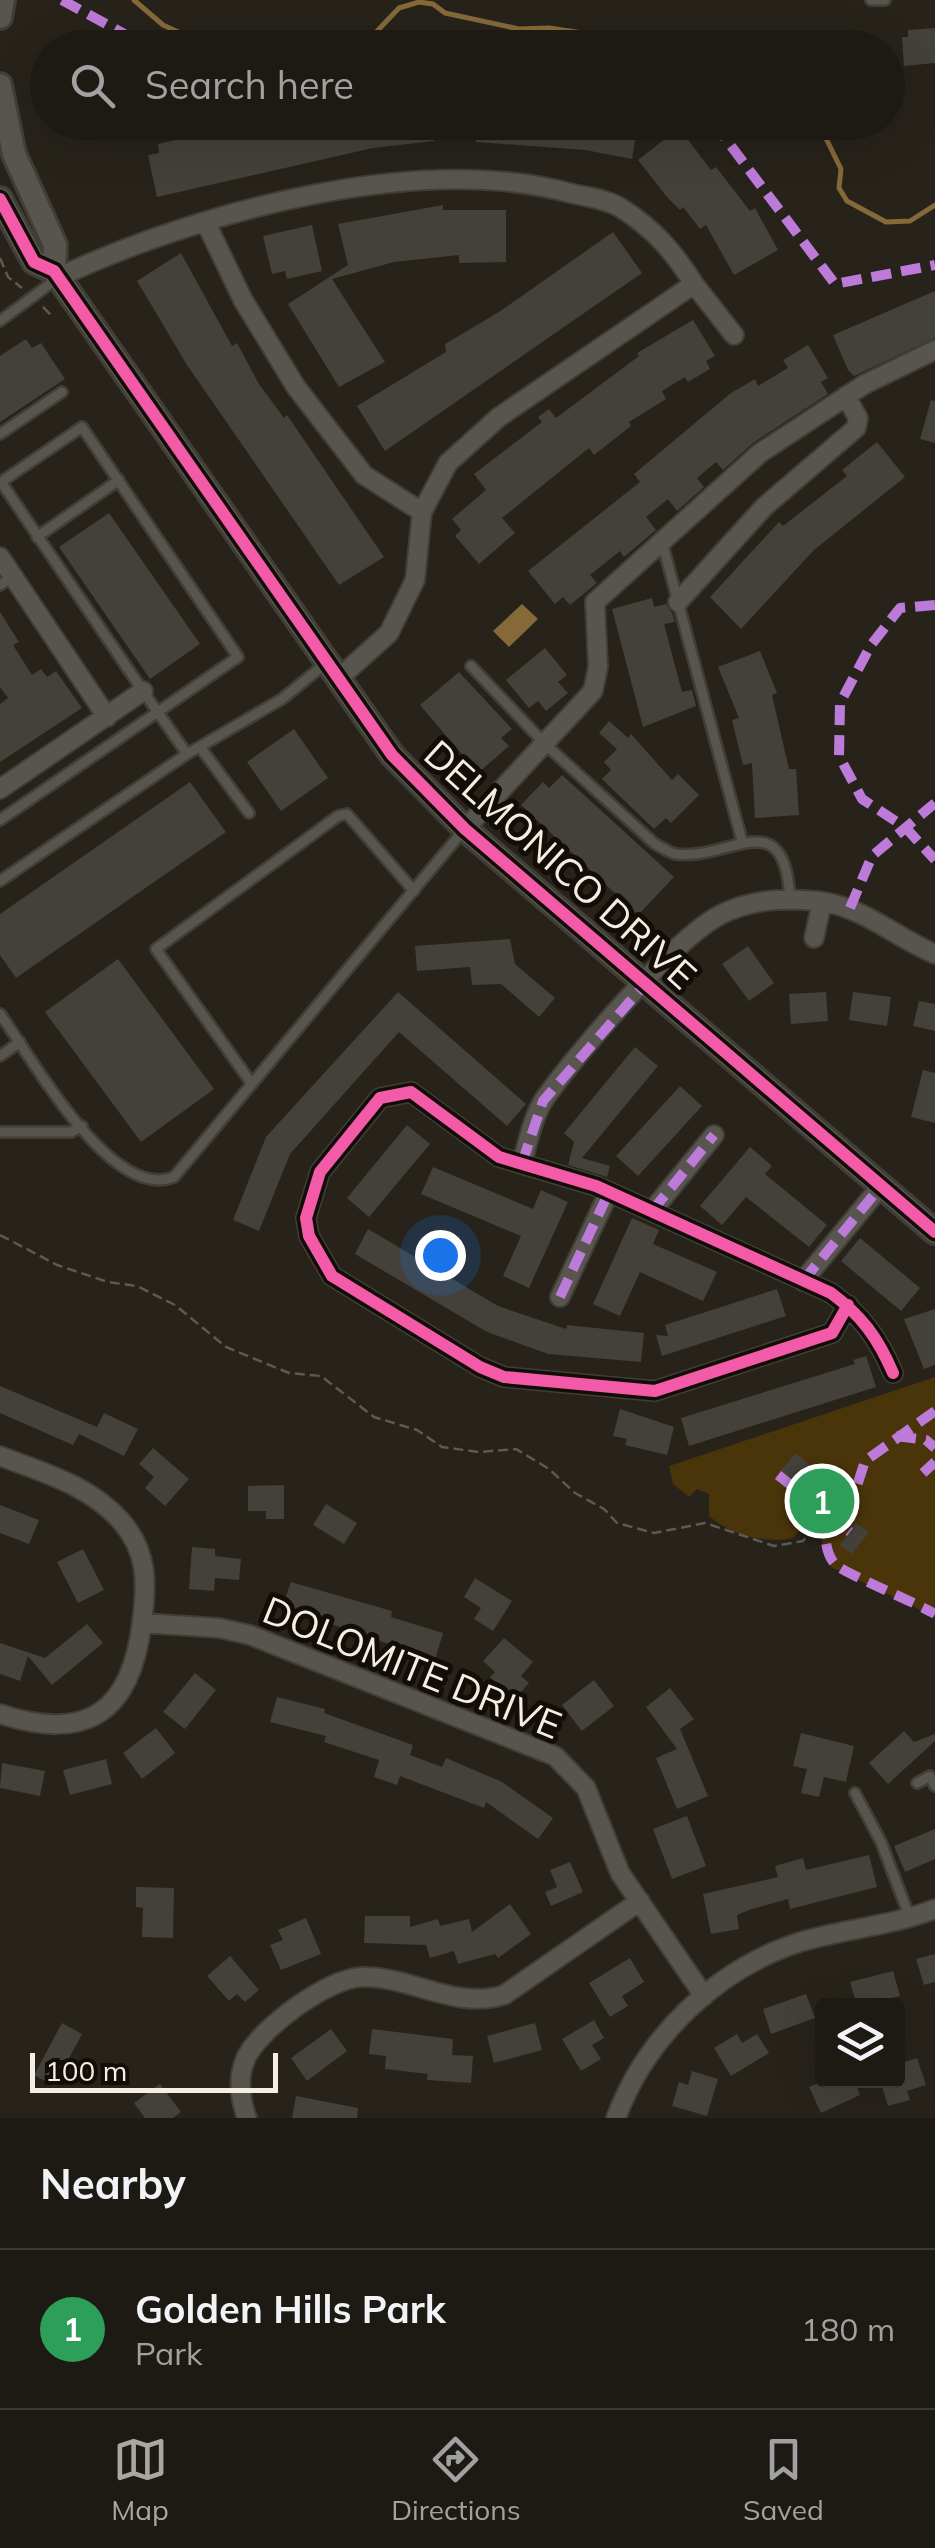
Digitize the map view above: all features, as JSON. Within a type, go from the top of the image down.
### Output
[{"type":"street","points":[[0,17],[3,0]]},
{"type":"street","name":"DELMONICO DRIVE","points":[[0,85],[14,154],[55,245],[57,274]]},
{"type":"street","points":[[57,274],[133,242],[314,197],[428,177],[545,186],[618,206],[670,246],[734,335]]},
{"type":"street","name":"DELMONICO DRIVE","points":[[0,199],[34,262],[57,274],[392,756],[465,829],[935,1232]]},
{"type":"street","points":[[206,223],[243,300],[296,387],[364,475],[422,512]]},
{"type":"street","points":[[331,672],[389,633],[415,580],[422,512],[448,463],[499,416],[694,284]]},
{"type":"street","points":[[465,829],[594,691],[598,667],[595,602],[760,453],[846,396],[933,356]]},
{"type":"street","points":[[678,602],[764,507],[856,428],[858,418],[846,396]]},
{"type":"street","points":[[0,557],[6,580],[107,716]]},
{"type":"street","points":[[0,789],[143,690]]},
{"type":"street","points":[[522,1163],[543,1101],[646,983],[699,928],[722,914],[760,902],[822,902],[869,916],[935,954]]},
{"type":"street","points":[[814,938],[822,902]]},
{"type":"street","points":[[848,1305],[832,1333],[655,1392],[504,1377],[332,1276],[308,1236],[308,1207],[320,1172],[380,1098],[394,1092],[411,1092],[482,1146],[610,1192],[848,1305],[870,1326],[893,1373]]},
{"type":"street","points":[[652,1211],[714,1135]]},
{"type":"street","points":[[803,1281],[881,1186]]},
{"type":"street","points":[[560,1296],[610,1192]]},
{"type":"street","points":[[0,1456],[84,1488],[124,1524],[145,1564],[137,1665],[129,1681],[98,1713],[57,1728],[0,1714]]},
{"type":"street","name":"DOLOMITE DRIVE","points":[[142,1623],[219,1628],[250,1635],[555,1756],[586,1788],[620,1873],[704,1996]]},
{"type":"street","points":[[247,2118],[240,2082],[256,2041],[322,1990],[340,1981],[378,1978],[486,2000],[504,1995],[640,1901]]},
{"type":"street","points":[[616,2118],[642,2061],[670,2026],[704,1996],[774,1953],[800,1942],[935,1909]]},
{"type":"lane","points":[[871,0],[884,0]]},
{"type":"lane","points":[[0,321],[57,274]]},
{"type":"lane","points":[[0,434],[62,392]]},
{"type":"lane","points":[[0,820],[158,712],[238,657],[82,427],[0,482],[38,536],[158,712],[187,754]]},
{"type":"lane","points":[[38,536],[118,480]]},
{"type":"lane","points":[[662,542],[742,841]]},
{"type":"lane","points":[[471,666],[546,745],[655,844],[675,854],[742,841],[764,843],[780,852],[788,871],[790,900]]},
{"type":"lane","points":[[0,881],[187,754],[331,672]]},
{"type":"lane","points":[[200,747],[249,813]]},
{"type":"lane","points":[[252,1084],[156,949],[338,816],[348,814],[414,891]]},
{"type":"lane","points":[[0,1014],[105,1158],[146,1182],[174,1178],[465,829]]},
{"type":"lane","points":[[0,1056],[20,1042]]},
{"type":"lane","points":[[0,1132],[71,1132],[82,1126]]},
{"type":"lane","points":[[917,1782],[930,1776],[935,1786]]},
{"type":"lane","points":[[855,1793],[881,1842],[910,1918]]},
{"type":"path","points":[[0,1235],[57,1265],[108,1282],[137,1286],[176,1305],[226,1347],[289,1373],[321,1376],[374,1416],[417,1430],[442,1447],[479,1452],[516,1449],[549,1468],[617,1523],[654,1533],[705,1523],[774,1546],[803,1541],[811,1530],[826,1538]]},
{"type":"shaded area","points":[[522,604],[538,619],[509,647],[493,631]]},
{"type":"shaded area","points":[[935,1377],[935,1617],[831,1567],[822,1541],[825,1520],[816,1514],[793,1538],[748,1536],[709,1516],[709,1494],[697,1489],[689,1497],[673,1484],[669,1466]]},
{"type":"building","points":[[935,28],[935,63],[905,66],[908,30]]},
{"type":"building","points":[[176,140],[434,140],[373,148],[157,197],[148,155],[159,153],[158,144]]},
{"type":"building","points":[[635,140],[632,159],[585,150],[476,142]]},
{"type":"building","points":[[664,140],[688,140],[711,170],[716,167],[750,211],[755,208],[778,250],[734,275],[706,225],[700,229],[683,207],[680,210],[638,160]]},
{"type":"building","points":[[443,205],[443,210],[506,210],[506,262],[459,263],[459,255],[394,262],[332,279],[385,362],[339,387],[288,304],[348,265],[338,224]]},
{"type":"building","points":[[312,225],[322,271],[287,279],[285,271],[272,274],[263,236]]},
{"type":"building","points":[[613,232],[642,273],[385,451],[357,406],[446,352],[445,344],[499,312]]},
{"type":"building","points":[[181,253],[232,346],[237,343],[259,384],[284,418],[287,415],[384,557],[339,585],[187,365],[137,281]]},
{"type":"building","points":[[935,291],[935,338],[854,376],[848,370],[833,335]]},
{"type":"building","points":[[693,320],[715,356],[706,361],[710,369],[688,382],[685,377],[662,391],[666,399],[629,422],[631,426],[594,455],[589,448],[502,518],[515,533],[479,564],[455,536],[461,530],[452,519],[486,490],[474,474],[542,422],[538,417],[549,409],[556,418],[639,356],[637,353]]},
{"type":"building","points":[[26,339],[32,348],[41,343],[65,379],[0,422],[0,356]]},
{"type":"building","points":[[808,345],[828,378],[821,382],[828,394],[753,443],[723,470],[716,462],[697,478],[704,487],[677,511],[668,499],[646,517],[656,530],[624,557],[620,551],[590,575],[597,583],[570,605],[563,597],[555,604],[528,571],[640,482],[634,474],[731,393],[755,379],[758,386],[788,368],[783,360]]},
{"type":"building","points":[[931,400],[935,401],[935,443],[920,439]]},
{"type":"building","points":[[877,442],[905,477],[814,550],[741,629],[710,597],[779,522],[783,526],[847,476],[842,470]]},
{"type":"building","points":[[109,513],[200,644],[150,679],[59,547]]},
{"type":"building","points":[[652,598],[654,607],[666,604],[672,613],[675,622],[664,624],[682,692],[692,690],[696,706],[643,727],[612,609]]},
{"type":"building","points":[[0,612],[19,642],[13,645],[32,675],[41,669],[47,677],[56,671],[82,708],[0,762],[0,704],[8,698],[0,687]]},
{"type":"building","points":[[545,648],[567,675],[558,682],[568,693],[546,711],[538,701],[529,708],[506,680]]},
{"type":"building","points":[[760,651],[777,693],[772,695],[789,769],[796,769],[799,815],[755,818],[752,763],[743,765],[732,720],[739,718],[718,667]]},
{"type":"building","points":[[459,672],[512,729],[501,738],[509,746],[478,773],[420,705]]},
{"type":"building","points":[[609,721],[628,738],[631,734],[672,780],[678,774],[699,795],[671,823],[666,818],[654,829],[602,779],[611,770],[604,762],[617,749],[599,733]]},
{"type":"building","points":[[294,729],[328,778],[281,811],[247,762]]},
{"type":"building","points":[[562,775],[674,877],[638,915],[521,805],[543,782],[549,788]]},
{"type":"building","points":[[190,782],[226,832],[16,978],[0,955],[0,914]]},
{"type":"building","points":[[510,939],[515,964],[555,998],[539,1017],[501,984],[472,985],[470,967],[417,971],[415,946]]},
{"type":"building","points":[[748,946],[774,983],[749,1001],[722,964]]},
{"type":"building","points":[[118,959],[214,1089],[141,1142],[45,1012]]},
{"type":"building","points":[[398,992],[526,1104],[507,1126],[399,1032],[290,1154],[259,1231],[233,1220],[266,1137]]},
{"type":"building","points":[[826,992],[828,1021],[791,1024],[789,994]]},
{"type":"building","points":[[853,992],[891,997],[887,1026],[849,1020]]},
{"type":"building","points":[[919,1001],[935,1004],[935,1031],[913,1026]]},
{"type":"building","points":[[635,1047],[658,1066],[582,1158],[610,1166],[607,1177],[568,1165],[574,1142],[564,1133]]},
{"type":"building","points":[[923,1070],[935,1073],[935,1123],[911,1117]]},
{"type":"building","points":[[680,1086],[702,1106],[638,1176],[616,1156]]},
{"type":"building","points":[[407,1125],[430,1144],[369,1217],[347,1198]]},
{"type":"building","points":[[750,1147],[772,1166],[765,1174],[827,1225],[809,1247],[746,1197],[722,1225],[700,1206]]},
{"type":"building","points":[[433,1167],[533,1209],[541,1190],[568,1202],[529,1288],[503,1276],[521,1236],[421,1194]]},
{"type":"building","points":[[632,1218],[659,1230],[653,1244],[717,1272],[703,1301],[640,1272],[620,1316],[593,1304]]},
{"type":"building","points":[[368,1229],[498,1306],[566,1329],[567,1325],[644,1333],[641,1362],[548,1354],[487,1332],[355,1254]]},
{"type":"building","points":[[860,1238],[920,1288],[901,1311],[841,1261]]},
{"type":"building","points":[[777,1289],[786,1316],[662,1356],[656,1335],[668,1336],[665,1325]]},
{"type":"building","points":[[935,1309],[935,1365],[924,1369],[904,1319]]},
{"type":"building","points":[[866,1356],[876,1387],[689,1446],[681,1418],[855,1364],[853,1360]]},
{"type":"building","points":[[0,1386],[97,1427],[104,1413],[138,1429],[124,1456],[79,1434],[73,1445],[0,1413]]},
{"type":"building","points":[[620,1409],[674,1427],[667,1455],[625,1445],[627,1439],[613,1436]]},
{"type":"building","points":[[153,1448],[189,1479],[165,1506],[145,1488],[154,1477],[139,1464]]},
{"type":"building","points":[[796,1453],[815,1470],[799,1488],[780,1471]]},
{"type":"building","points":[[284,1485],[284,1519],[266,1519],[266,1511],[248,1511],[248,1486]]},
{"type":"building","points":[[326,1504],[357,1523],[344,1544],[313,1525]]},
{"type":"building","points":[[0,1505],[39,1520],[29,1544],[0,1533]]},
{"type":"building","points":[[856,1523],[869,1532],[852,1554],[840,1545]]},
{"type":"building","points":[[192,1547],[215,1549],[215,1556],[241,1559],[239,1580],[215,1578],[214,1591],[189,1589]]},
{"type":"building","points":[[83,1549],[104,1590],[78,1603],[57,1562]]},
{"type":"building","points":[[475,1578],[512,1601],[493,1631],[474,1619],[481,1608],[464,1597]]},
{"type":"building","points":[[291,1582],[392,1611],[391,1617],[443,1633],[435,1660],[282,1607]]},
{"type":"building","points":[[87,1624],[103,1643],[52,1685],[28,1656],[20,1681],[0,1674],[0,1643],[45,1658]]},
{"type":"building","points":[[504,1638],[533,1662],[521,1676],[529,1683],[515,1699],[490,1677],[495,1672],[483,1661]]},
{"type":"building","points":[[195,1673],[216,1690],[185,1729],[163,1712]]},
{"type":"building","points":[[594,1680],[614,1706],[582,1731],[562,1705]]},
{"type":"building","points":[[670,1688],[694,1719],[680,1729],[708,1796],[677,1809],[656,1758],[677,1749],[646,1707]]},
{"type":"building","points":[[277,1697],[325,1709],[324,1713],[413,1745],[410,1755],[442,1767],[446,1758],[502,1782],[553,1818],[538,1839],[486,1802],[484,1808],[400,1776],[397,1785],[374,1777],[379,1760],[324,1742],[326,1736],[270,1722]]},
{"type":"building","points":[[156,1728],[175,1753],[142,1779],[123,1753]]},
{"type":"building","points":[[904,1731],[914,1742],[935,1734],[935,1741],[888,1784],[869,1763]]},
{"type":"building","points":[[801,1733],[854,1746],[846,1782],[824,1777],[819,1797],[801,1793],[807,1769],[793,1766]]},
{"type":"building","points":[[106,1759],[112,1784],[70,1795],[63,1770]]},
{"type":"building","points":[[2,1763],[45,1771],[40,1796],[0,1788]]},
{"type":"building","points":[[687,1816],[706,1866],[672,1879],[653,1829]]},
{"type":"building","points":[[935,1829],[935,1859],[905,1872],[894,1846]]},
{"type":"building","points":[[869,1855],[877,1887],[790,1909],[788,1899],[749,1910],[737,1915],[739,1929],[711,1934],[703,1894],[778,1877],[775,1866],[803,1858],[806,1870]]},
{"type":"building","points":[[570,1862],[583,1892],[551,1906],[545,1892],[557,1887],[550,1870]]},
{"type":"building","points":[[136,1887],[174,1888],[173,1938],[142,1937],[143,1908],[136,1907]]},
{"type":"building","points":[[510,1904],[531,1934],[498,1958],[495,1954],[458,1964],[454,1951],[430,1958],[426,1945],[364,1943],[365,1916],[410,1916],[410,1927],[438,1919],[440,1926],[469,1919],[472,1932]]},
{"type":"building","points":[[306,1918],[321,1954],[281,1970],[270,1945],[283,1940],[278,1930]]},
{"type":"building","points":[[935,1954],[935,1982],[924,1985],[916,1959]]},
{"type":"building","points":[[230,1956],[259,1990],[245,2002],[237,1994],[229,2001],[207,1976]]},
{"type":"building","points":[[630,1958],[644,1982],[622,1996],[628,2006],[610,2017],[589,1983]]},
{"type":"building","points":[[893,1971],[900,1996],[855,1998],[850,1982]]},
{"type":"building","points":[[806,1994],[815,2018],[771,2034],[763,2009]]},
{"type":"building","points":[[594,2020],[604,2038],[592,2045],[601,2059],[581,2071],[562,2039]]},
{"type":"building","points":[[62,2023],[82,2034],[54,2086],[34,2075]]},
{"type":"building","points":[[535,2023],[542,2050],[494,2063],[487,2036]]},
{"type":"building","points":[[331,2029],[347,2051],[307,2081],[291,2058]]},
{"type":"building","points":[[372,2029],[453,2039],[452,2055],[473,2056],[471,2083],[427,2080],[428,2074],[385,2069],[386,2056],[369,2054]]},
{"type":"building","points":[[737,2034],[742,2043],[757,2034],[769,2053],[731,2076],[714,2048]]},
{"type":"building","points":[[917,2058],[926,2085],[907,2091],[910,2100],[888,2106],[882,2088],[905,2088],[905,2062]]},
{"type":"building","points":[[692,2071],[718,2079],[707,2116],[672,2106],[679,2082],[688,2085]]},
{"type":"building","points":[[160,2084],[181,2112],[173,2118],[145,2118],[134,2103]]},
{"type":"building","points":[[809,2087],[857,2088],[860,2095],[821,2113]]},
{"type":"building","points":[[296,2096],[358,2108],[357,2118],[292,2118]]},
{"type":"waterway","points":[[134,0],[174,30]]},
{"type":"waterway","points":[[378,30],[399,8],[419,2],[433,4],[445,13],[519,29],[563,30]]},
{"type":"waterway","points":[[827,140],[841,169],[839,188],[847,201],[886,222],[910,221],[935,205]]},
{"type":"marked path","points":[[62,0],[117,30]]},
{"type":"marked path","points":[[727,140],[835,284],[935,265]]},
{"type":"marked path","points":[[935,605],[900,608],[871,645],[840,703],[839,756],[862,799],[906,828],[935,860]]},
{"type":"marked path","points":[[850,908],[872,856],[935,803]]},
{"type":"marked path","points":[[522,1163],[543,1101],[646,983]]},
{"type":"marked path","points":[[652,1211],[714,1135]]},
{"type":"marked path","points":[[803,1281],[881,1186]]},
{"type":"marked path","points":[[560,1297],[609,1192]]},
{"type":"marked path","points":[[935,1411],[865,1461],[855,1492],[825,1535],[831,1558],[840,1568],[935,1614]]},
{"type":"marked path","points":[[896,1436],[926,1440],[935,1448]]},
{"type":"marked path","points":[[923,1473],[935,1462]]},
{"type":"marked path","points":[[800,1492],[816,1473]]},
{"type":"marked path","points":[[778,1475],[850,1532]]},
{"type":"cycle path","points":[[0,199],[34,262],[54,271],[392,755],[465,829],[935,1232]]},
{"type":"cycle path","points":[[848,1305],[832,1333],[655,1391],[504,1377],[480,1367],[332,1276],[309,1236],[306,1218],[320,1172],[380,1098],[411,1092],[499,1157],[596,1186],[831,1293],[842,1302],[852,1310],[868,1328],[893,1373]]},
{"type":"place","name":"Golden Hills Park","points":[[822,1501]]}]
